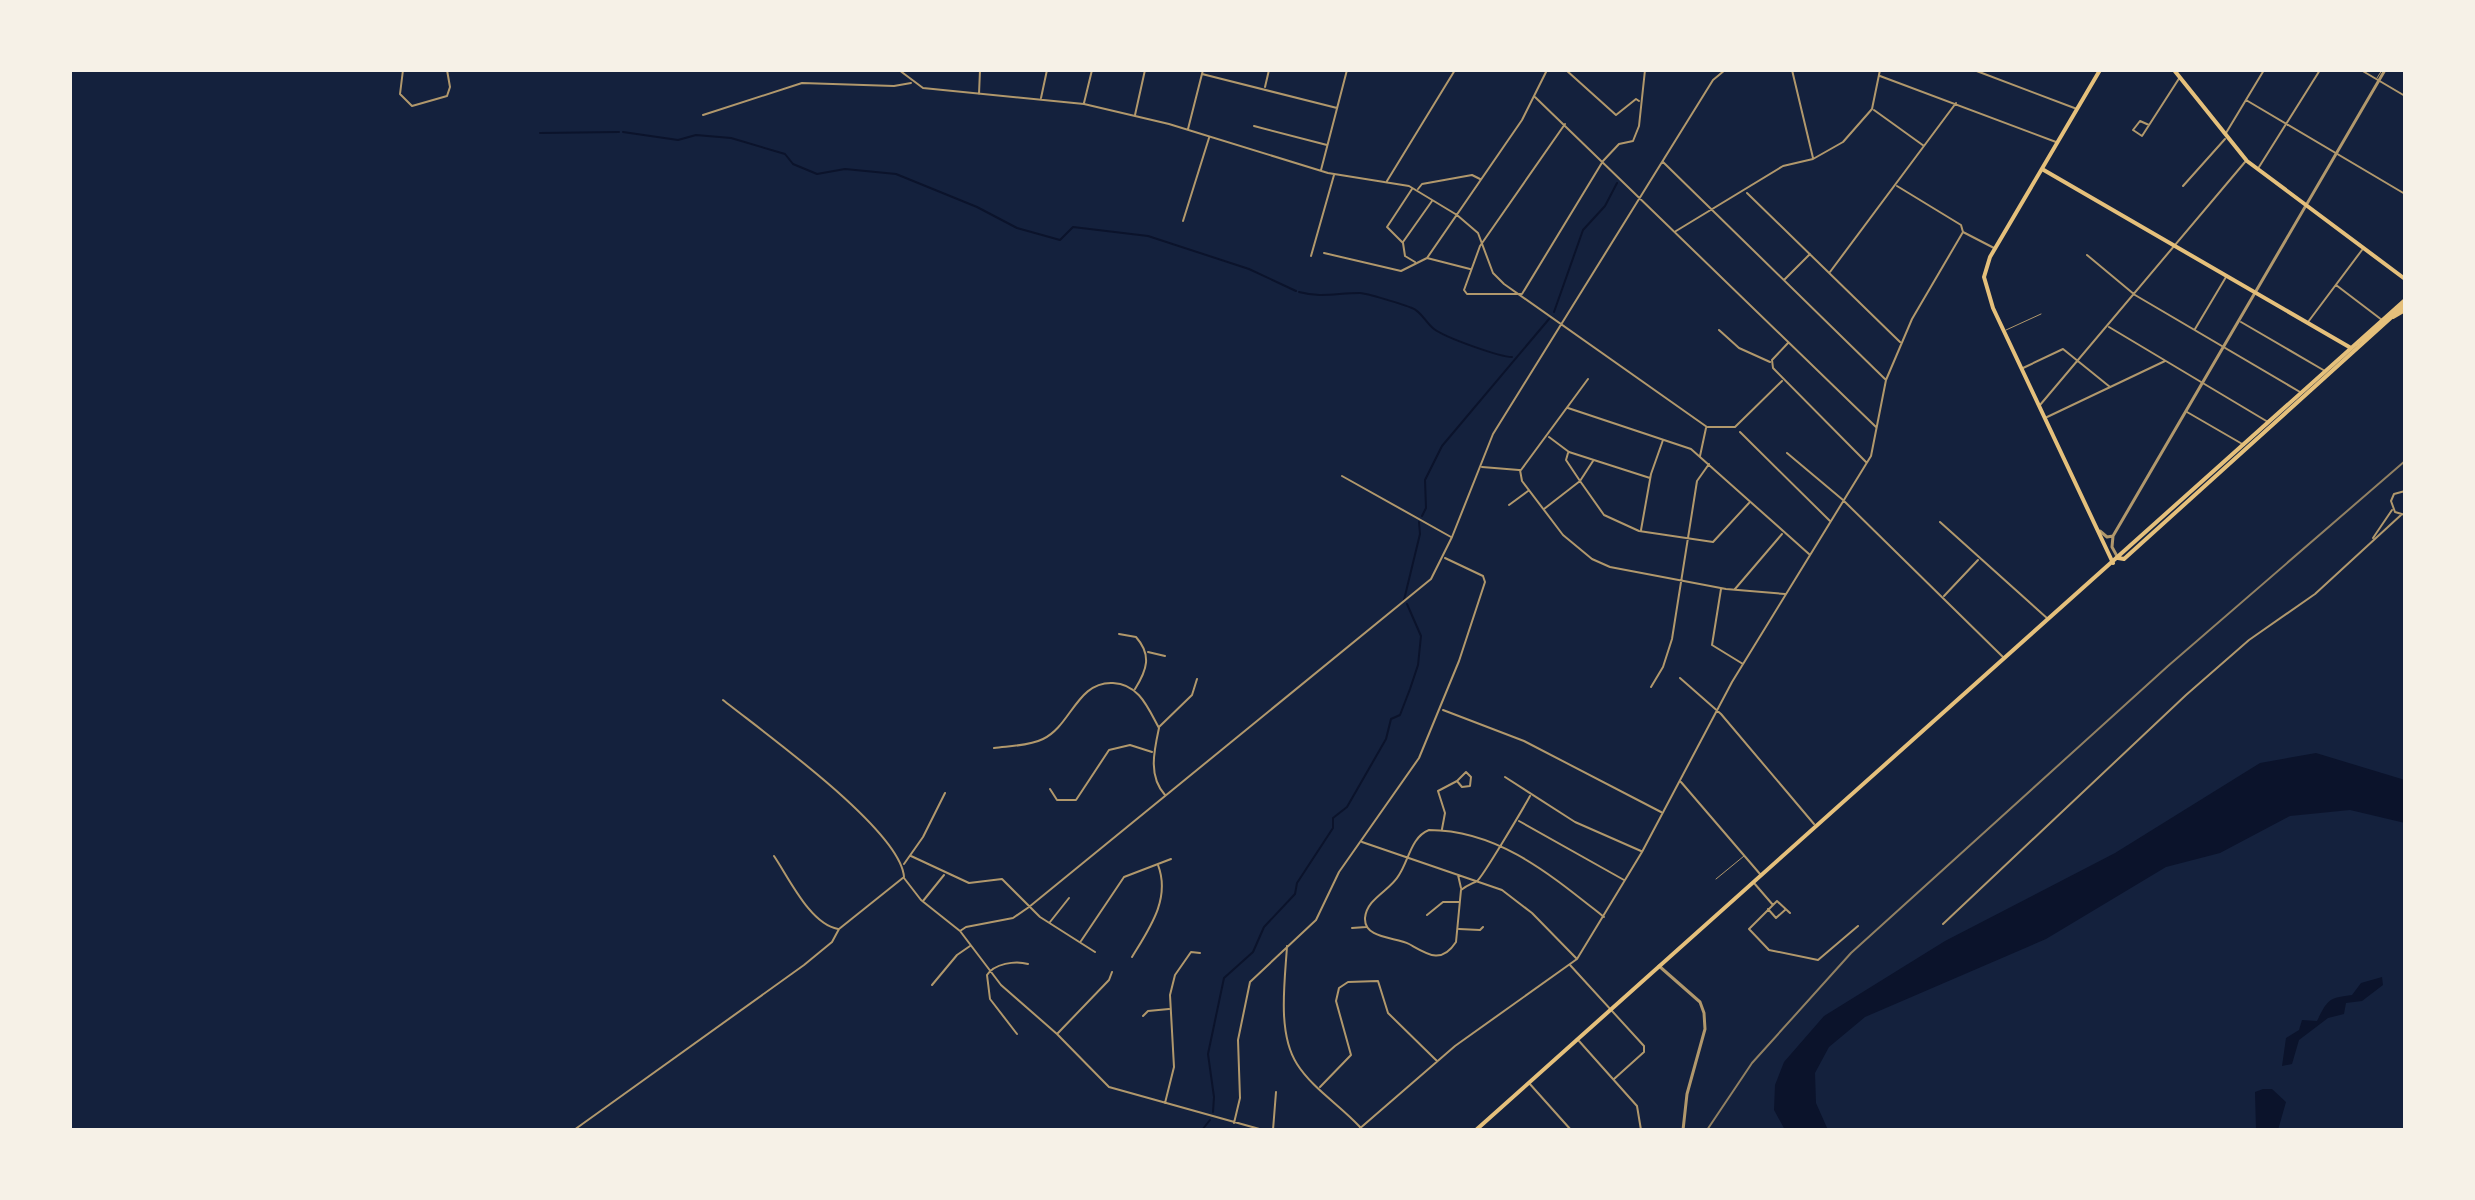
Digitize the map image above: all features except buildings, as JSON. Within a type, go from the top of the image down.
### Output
[{"type":"main road","points":[[2100,70],[1995,248],[1985,268],[1985,288],[2113,563]]},
{"type":"main road","points":[[2174,70],[2247,161],[2405,279]]},
{"type":"main road","points":[[2042,169],[2353,350]]},
{"type":"main road","points":[[1476,1130],[2118,558],[2124,559],[2167,516],[2405,305]]},
{"type":"main road","points":[[2384,321],[2405,305]]},
{"type":"main road","points":[[2245,446],[2353,350]]},
{"type":"street","points":[[403,70],[400,94],[412,106],[447,96],[450,87],[447,70]]},
{"type":"street","points":[[899,70],[911,83],[923,88],[1084,104],[1135,115],[1335,174],[1418,190],[1478,233],[1496,277],[1707,427],[1735,427],[1783,379]]},
{"type":"street","points":[[979,95],[980,70]]},
{"type":"street","points":[[1040,100],[1047,70]]},
{"type":"street","points":[[1084,104],[1092,70]]},
{"type":"street","points":[[1135,115],[1145,70]]},
{"type":"street","points":[[1265,88],[1269,70]]},
{"type":"street","points":[[1321,170],[1347,70]]},
{"type":"street","points":[[1386,182],[1404,148],[1424,124],[1455,70]]},
{"type":"street","points":[[1427,258],[1535,97],[1547,70]]},
{"type":"street","points":[[1566,70],[1616,115],[1636,99],[1640,101]]},
{"type":"street","points":[[1522,294],[1603,161],[1619,144],[1633,141],[1639,126],[1645,70]]},
{"type":"street","points":[[960,931],[966,927],[1013,918],[1029,907],[1424,588],[1444,557],[1493,434],[1713,80],[1725,70]]},
{"type":"street","points":[[1792,70],[1813,159]]},
{"type":"street","points":[[1675,232],[1746,192],[1783,166],[1813,159],[1832,150],[1854,133],[1872,109],[1880,70]]},
{"type":"street","points":[[1974,70],[2077,109]]},
{"type":"street","points":[[2183,186],[2226,135],[2264,70]]},
{"type":"street","points":[[2258,170],[2320,70]]},
{"type":"street","points":[[2361,70],[2405,96]]},
{"type":"street","points":[[2118,558],[2112,547],[2113,536],[2383,70]]},
{"type":"street","points":[[1188,130],[1202,72],[1337,108]]},
{"type":"street","points":[[1880,76],[2057,143]]},
{"type":"street","points":[[2149,125],[2180,77]]},
{"type":"street","points":[[703,115],[802,83],[894,86],[911,83]]},
{"type":"street","points":[[1535,97],[1877,428]]},
{"type":"street","points":[[2246,100],[2405,194]]},
{"type":"street","points":[[1829,272],[1956,103]]},
{"type":"street","points":[[1872,109],[1925,147]]},
{"type":"street","points":[[1522,294],[1467,294],[1466,284],[1483,242],[1565,124]]},
{"type":"street","points":[[1254,126],[1328,145]]},
{"type":"street","points":[[1183,221],[1210,137]]},
{"type":"street","points":[[1662,161],[1886,380]]},
{"type":"street","points":[[2039,406],[2247,161]]},
{"type":"street","points":[[1311,256],[1335,174]]},
{"type":"street","points":[[1418,190],[1422,184],[1468,175],[1481,179]]},
{"type":"street","points":[[1287,946],[1288,1040],[1297,1065],[1359,1129],[1437,1061],[1577,959],[1642,852],[1743,664],[1867,463],[1886,380],[1932,283],[1963,232],[1961,225],[1895,185]]},
{"type":"street","points":[[1413,188],[1387,227],[1403,243],[1405,256],[1416,262]]},
{"type":"street","points":[[1746,192],[1902,343]]},
{"type":"street","points":[[1403,243],[1433,200]]},
{"type":"street","points":[[1963,232],[1995,248]]},
{"type":"street","points":[[2308,323],[2364,248]]},
{"type":"street","points":[[1324,253],[1401,271],[1427,258],[1472,269]]},
{"type":"street","points":[[1783,281],[1810,254]]},
{"type":"street","points":[[2087,255],[2135,295],[2302,393]]},
{"type":"street","points":[[2195,329],[2227,276]]},
{"type":"street","points":[[2336,285],[2384,321]]},
{"type":"street","points":[[2239,320],[2326,372]]},
{"type":"street","points":[[2108,327],[2269,422]]},
{"type":"street","points":[[1719,330],[1739,348],[1771,362],[1783,379],[1867,463]]},
{"type":"street","points":[[1771,362],[1788,343]]},
{"type":"street","points":[[2022,368],[2063,349],[2110,387]]},
{"type":"street","points":[[2045,418],[2166,361]]},
{"type":"street","points":[[1520,470],[1588,379]]},
{"type":"street","points":[[1568,408],[1691,449],[1810,555]]},
{"type":"street","points":[[2186,411],[2245,446]]},
{"type":"street","points":[[1700,456],[1707,427]]},
{"type":"street","points":[[1740,432],[1831,521]]},
{"type":"street","points":[[1548,436],[1569,452],[1650,478]]},
{"type":"street","points":[[1641,531],[1650,478],[1663,440]]},
{"type":"street","points":[[1569,452],[1566,460],[1604,515],[1641,531],[1713,542],[1749,503]]},
{"type":"street","points":[[1787,453],[1843,500],[2005,659]]},
{"type":"street","points":[[1543,509],[1580,481],[1593,461]]},
{"type":"street","points":[[1651,687],[1669,653],[1697,481],[1709,464]]},
{"type":"street","points":[[1480,467],[1520,470]]},
{"type":"street","points":[[1520,470],[1529,490],[1563,535],[1592,559],[1628,573],[1722,588],[1786,594]]},
{"type":"street","points":[[1342,476],[1452,537]]},
{"type":"street","points":[[1509,505],[1529,490]]},
{"type":"street","points":[[2371,541],[2393,509],[2394,494],[2405,491]]},
{"type":"street","points":[[1943,924],[2196,686],[2249,640],[2315,594],[2403,515],[2393,509]]},
{"type":"street","points":[[1940,522],[2049,620]]},
{"type":"street","points":[[2096,526],[2107,537],[2113,536]]},
{"type":"street","points":[[1735,589],[1783,533]]},
{"type":"street","points":[[1234,1123],[1240,1098],[1238,1040],[1245,995],[1258,971],[1316,920],[1339,872],[1419,758],[1485,589],[1483,576],[1444,557]]},
{"type":"street","points":[[1943,597],[1979,559]]},
{"type":"street","points":[[1722,588],[1712,645],[1743,664]]},
{"type":"street","points":[[1119,634],[1136,637],[1147,653],[1147,668],[1134,690]]},
{"type":"street","points":[[1147,653],[1165,656]]},
{"type":"street","points":[[1680,678],[1717,710],[1816,826]]},
{"type":"street","points":[[1166,795],[1156,778],[1153,752],[1159,728],[1192,695],[1197,679]]},
{"type":"street","points":[[994,748],[1042,740],[1094,686],[1113,683],[1134,690],[1159,728]]},
{"type":"street","points":[[723,700],[833,787],[882,835],[903,865],[904,877],[923,901],[960,931],[988,971],[1109,1087],[1261,1130]]},
{"type":"street","points":[[1440,709],[1524,741],[1662,813]]},
{"type":"street","points":[[1050,789],[1057,800],[1076,800],[1109,750],[1130,745],[1153,752]]},
{"type":"street","points":[[1505,777],[1530,796],[1575,822],[1642,852]]},
{"type":"street","points":[[1442,830],[1445,813],[1438,791],[1457,781]]},
{"type":"street","points":[[1679,781],[1761,875]]},
{"type":"street","points":[[903,865],[945,793]]},
{"type":"street","points":[[1461,890],[1479,880],[1530,796]]},
{"type":"street","points":[[1517,820],[1625,881]]},
{"type":"street","points":[[1457,874],[1461,890],[1457,929],[1451,949],[1436,957],[1428,957],[1409,944],[1371,932],[1367,927],[1365,918],[1372,902],[1393,884],[1421,833],[1442,830],[1501,845],[1565,884],[1604,917]]},
{"type":"street","points":[[1359,841],[1479,880],[1518,900],[1577,959]]},
{"type":"street","points":[[774,856],[816,915],[825,924],[839,929]]},
{"type":"street","points":[[911,856],[944,874],[976,884],[990,878],[1002,879],[1029,907],[1095,952]]},
{"type":"street","points":[[1081,942],[1124,877],[1171,859]]},
{"type":"street","points":[[1132,957],[1158,912],[1163,882],[1157,864]]},
{"type":"street","points":[[923,901],[944,874]]},
{"type":"street","points":[[574,1130],[796,970],[832,942],[839,929],[904,877]]},
{"type":"street","points":[[1753,882],[1773,905]]},
{"type":"street","points":[[1050,923],[1069,898]]},
{"type":"street","points":[[1790,913],[1779,901],[1749,929],[1769,950],[1818,960],[1858,926]]},
{"type":"street","points":[[1427,915],[1443,902],[1460,902]]},
{"type":"street","points":[[1768,909],[1776,918],[1786,909]]},
{"type":"street","points":[[1352,928],[1367,927]]},
{"type":"street","points":[[1457,929],[1480,930],[1483,927]]},
{"type":"street","points":[[932,985],[957,955],[971,946]]},
{"type":"street","points":[[1165,1104],[1174,1067],[1170,1009],[1175,975],[1191,952],[1200,953]]},
{"type":"street","points":[[988,971],[1015,961],[1028,964]]},
{"type":"street","points":[[1570,964],[1644,1046],[1644,1052],[1614,1079]]},
{"type":"street","points":[[1659,966],[1700,1002],[1704,1013],[1705,1029],[1687,1094],[1683,1130]]},
{"type":"street","points":[[988,971],[990,999],[1017,1034]]},
{"type":"street","points":[[1057,1034],[1109,980],[1112,972]]},
{"type":"street","points":[[1320,1087],[1351,1055],[1336,1001],[1339,988],[1348,982],[1378,981],[1388,1013],[1437,1061]]},
{"type":"street","points":[[1143,1016],[1148,1011],[1170,1009]]},
{"type":"street","points":[[1578,1040],[1637,1106],[1641,1130]]},
{"type":"street","points":[[1528,1083],[1571,1130]]},
{"type":"street","points":[[1273,1130],[1276,1092]]},
{"type":"lane","points":[[2004,332],[2041,314]]},
{"type":"lane","points":[[1716,879],[1744,856]]},
{"type":"water","points":[[2316,753],[2405,780],[2405,823],[2350,810],[2290,816],[2220,853],[2166,867],[2046,939],[1865,1017],[1829,1047],[1815,1073],[1816,1103],[1828,1130],[1785,1130],[1774,1110],[1775,1085],[1784,1062],[1824,1016],[1945,941],[2115,853],[2260,763]]},
{"type":"water","points":[[2382,977],[2383,985],[2362,1001],[2346,1003],[2344,1014],[2328,1018],[2299,1040],[2292,1064],[2282,1066],[2286,1038],[2299,1030],[2302,1020],[2317,1021],[2330,1000],[2352,995],[2361,983]]},
{"type":"water","points":[[2272,1089],[2286,1102],[2278,1130],[2256,1130],[2255,1092]]},
{"type":"waterway","points":[[540,133],[619,132]]},
{"type":"waterway","points":[[623,132],[678,140],[696,135],[731,138],[785,154],[793,164],[817,174],[845,169],[896,174],[977,207],[1017,228],[1060,240],[1073,227],[1148,236],[1249,269],[1296,291]]},
{"type":"waterway","points":[[1554,312],[1583,230],[1605,206],[1617,183]]},
{"type":"waterway","points":[[1299,292],[1322,295],[1360,293],[1394,302],[1415,310],[1434,329],[1450,337],[1485,351],[1512,357]]},
{"type":"waterway","points":[[1422,516],[1426,508],[1425,480],[1442,446],[1549,319]]},
{"type":"waterway","points":[[1404,600],[1420,534],[1419,522]]},
{"type":"waterway","points":[[1213,1112],[1208,1054],[1224,978],[1253,952],[1264,927],[1295,894],[1297,883],[1333,828],[1333,818],[1347,807],[1386,739],[1391,719],[1400,715],[1418,665],[1421,636],[1407,604]]},
{"type":"waterway","points":[[1202,1130],[1210,1120]]},
{"type":"railway","points":[[1707,1130],[1752,1063],[1851,953],[2168,666],[2405,461]]}]
